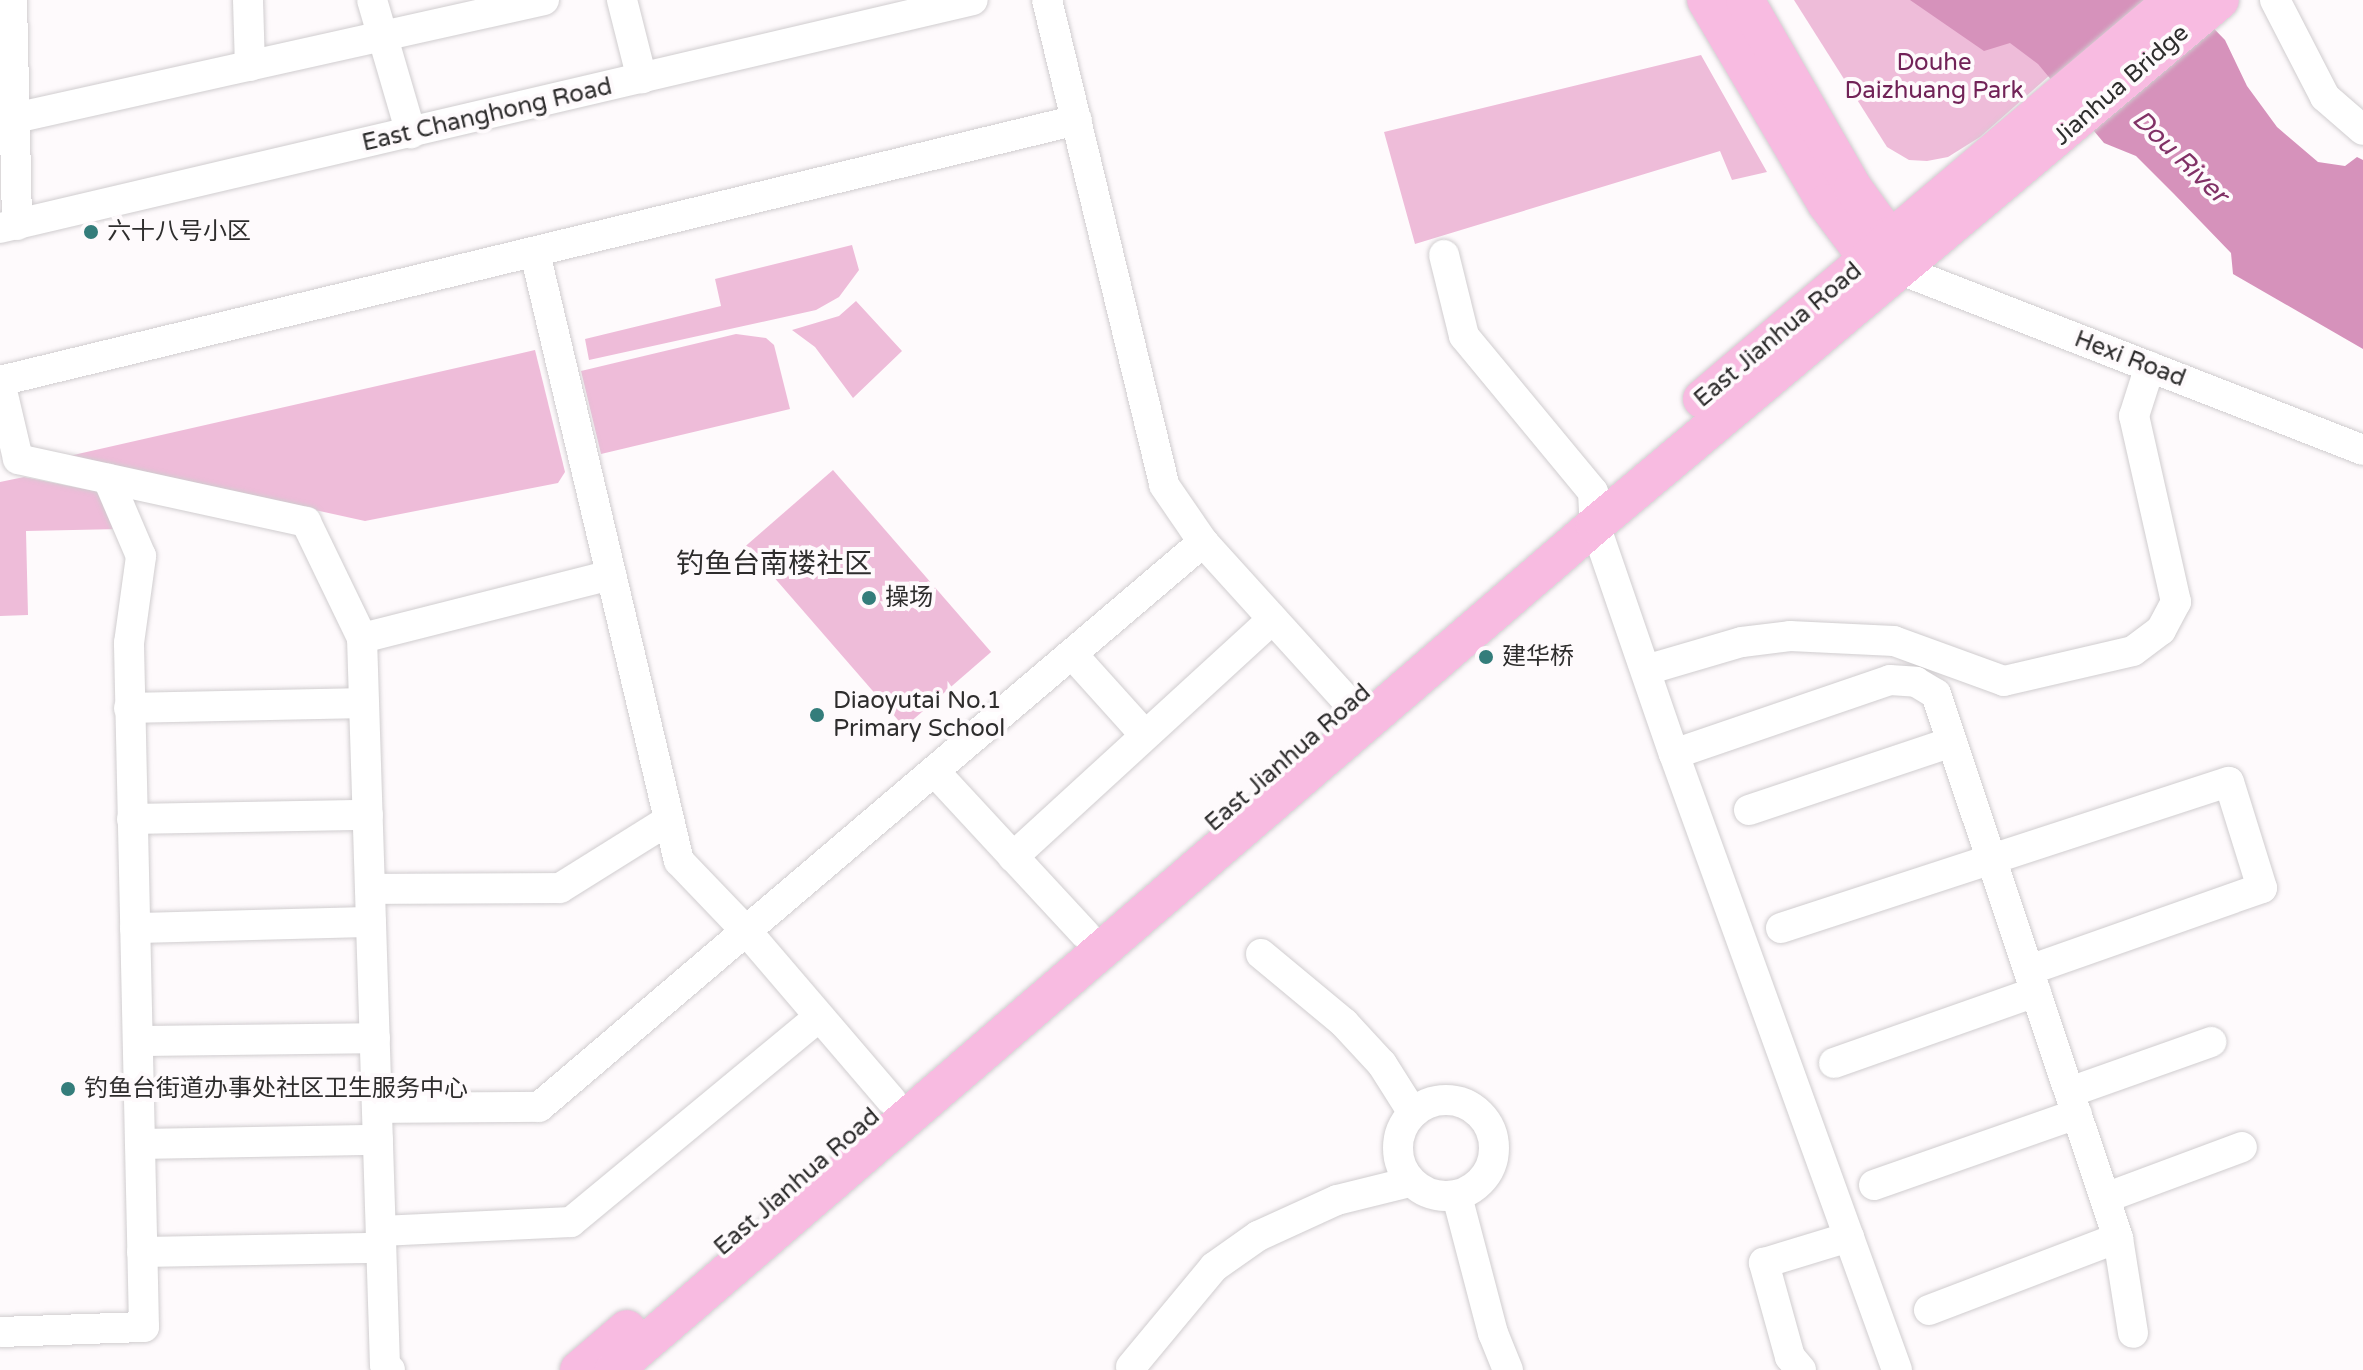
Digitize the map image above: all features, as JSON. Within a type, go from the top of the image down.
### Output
[{"type":"main road","points":[[1706,0],[1826,203],[1884,255]]},
{"type":"main road","points":[[1745,0],[1853,188],[1884,255]]},
{"type":"main road","name":"Jianhua Bridge","points":[[2010,159],[2173,0]]},
{"type":"main road","name":"Jianhua Bridge","points":[[2010,159],[2220,0]]},
{"type":"main road","name":"East Jianhua Road","points":[[614,1370],[1884,255],[2010,159]]},
{"type":"main road","name":"East Jianhua Road","points":[[579,1370],[1351,705],[1594,509]]},
{"type":"street","points":[[248,0],[250,66]]},
{"type":"street","points":[[372,0],[380,37],[411,133]]},
{"type":"street","points":[[10,123],[544,0]]},
{"type":"street","points":[[622,0],[642,79]]},
{"type":"street","name":"East Changhong Road","points":[[8,226],[973,0]]},
{"type":"street","points":[[1047,0],[1164,485],[1203,542],[1351,705]]},
{"type":"street","points":[[2275,0],[2325,97],[2363,130]]},
{"type":"street","points":[[8,11],[8,226]]},
{"type":"street","points":[[390,1370],[385,1365],[362,638],[306,522],[18,459],[0,381],[1077,120]]},
{"type":"street","points":[[535,253],[679,861],[748,933],[891,1100]]},
{"type":"street","points":[[1444,255],[1464,336],[1594,509],[1674,754],[1897,1370]]},
{"type":"street","name":"Hexi Road","points":[[1884,255],[2150,366],[2363,450]]},
{"type":"street","points":[[1646,670],[1742,642],[1790,636],[1894,641],[2004,681],[2133,651],[2161,630],[2176,602],[2134,416],[2150,366]]},
{"type":"street","points":[[0,1332],[144,1327],[129,708],[129,643],[141,556],[108,479]]},
{"type":"street","points":[[377,1108],[539,1107],[748,933],[1203,542]]},
{"type":"street","points":[[362,638],[611,575]]},
{"type":"street","points":[[1013,857],[1273,619]]},
{"type":"street","points":[[1072,654],[1145,735]]},
{"type":"street","points":[[1674,754],[1890,680],[1916,682],[1936,694],[2118,1238],[2133,1333]]},
{"type":"street","points":[[129,708],[364,703]]},
{"type":"street","points":[[1749,810],[1952,742]]},
{"type":"street","points":[[935,772],[1085,934]]},
{"type":"street","points":[[1781,928],[1991,857],[2229,782],[2262,888],[1834,1063]]},
{"type":"street","points":[[132,819],[368,815]]},
{"type":"street","points":[[370,889],[560,888],[669,820]]},
{"type":"street","points":[[135,928],[371,922]]},
{"type":"street","points":[[1261,954],[1344,1023],[1382,1064],[1413,1113]]},
{"type":"street","points":[[142,1252],[381,1239],[571,1222],[818,1018]]},
{"type":"street","points":[[139,1041],[375,1038]]},
{"type":"street","points":[[1874,1185],[2074,1103],[2211,1042]]},
{"type":"street","points":[[1458,1101],[1473,1108],[1492,1133],[1492,1165],[1471,1190],[1457,1196],[1424,1192],[1410,1182],[1397,1154],[1403,1125],[1413,1113],[1426,1104],[1458,1101]]},
{"type":"street","points":[[140,1144],[378,1140]]},
{"type":"street","points":[[2105,1198],[2242,1147]]},
{"type":"street","points":[[1131,1367],[1214,1267],[1258,1236],[1337,1200],[1410,1182]]},
{"type":"street","points":[[1457,1196],[1493,1333],[1508,1370]]},
{"type":"street","points":[[1801,1370],[1790,1357],[1764,1263],[1849,1237]]},
{"type":"street","points":[[1929,1310],[2118,1238]]},
{"type":"green space","name":"Douhe Daizhuang Park","points":[[1794,0],[2135,0],[1980,137],[1948,157],[1927,161],[1909,160],[1887,147]]},
{"type":"green space","points":[[1701,55],[1767,172],[1732,180],[1720,151],[1415,244],[1384,132]]},
{"type":"green space","points":[[852,245],[859,270],[839,297],[816,310],[589,360],[585,339],[721,306],[715,279]]},
{"type":"green space","points":[[856,301],[902,351],[853,398],[815,347],[792,330],[839,316]]},
{"type":"green space","points":[[736,334],[766,338],[774,345],[790,409],[601,454],[581,371]]},
{"type":"green space","points":[[535,350],[565,472],[558,483],[365,521],[69,456]]},
{"type":"green space","name":"操场","points":[[833,470],[991,652],[904,727],[746,545]]},
{"type":"green space","points":[[24,477],[119,496],[120,529],[26,531],[28,615],[0,616],[0,482]]},
{"type":"water","name":"Dou River","points":[[1910,0],[2186,0],[2225,40],[2247,86],[2277,127],[2318,162],[2345,166],[2357,157],[2363,160],[2363,349],[2233,274],[2231,253],[2136,156],[2104,143],[2038,64],[2010,43],[1984,51]]},
{"type":"place","name":"六十八号小区","points":[[91,232]]},
{"type":"place","name":"操场","points":[[869,598]]},
{"type":"place","name":"建华桥","points":[[1486,657]]},
{"type":"place","name":"Diaoyutai No.1 Primary School","points":[[817,715]]},
{"type":"place","name":"钓鱼台街道办事处社区卫生服务中心","points":[[68,1089]]},
{"type":"district","name":"钓鱼台南楼社区","points":[[774,564]]}]
